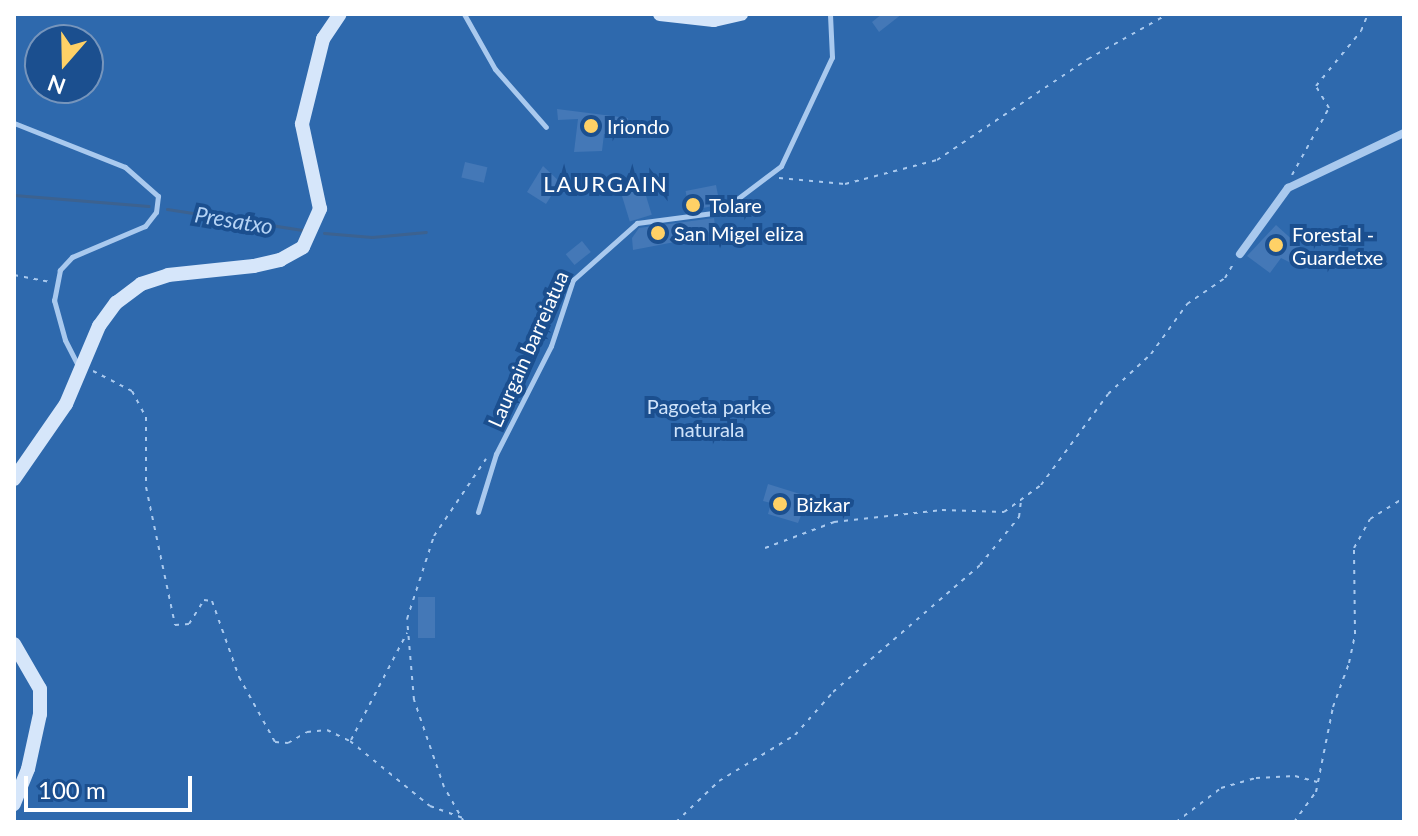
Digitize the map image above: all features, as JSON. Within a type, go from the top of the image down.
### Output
[{"type":"main road","points":[[14,479],[66,404],[99,326],[116,303],[141,284],[168,275],[267,263],[303,247],[320,209],[302,124],[323,39],[340,14]]},
{"type":"main road","points":[[660,14],[714,20],[741,14]]},
{"type":"main road","points":[[14,644],[40,689],[40,714],[28,769],[14,804]]},
{"type":"street","points":[[1240,254],[1288,188],[1404,133]]},
{"type":"lane","points":[[464,14],[495,69],[546,127]]},
{"type":"lane","name":"Laurgain barreiatua","points":[[478,512],[496,454],[556,335],[567,292],[591,260],[609,252],[637,223],[720,212],[766,177],[791,149],[832,57],[830,14]]},
{"type":"lane","points":[[14,123],[125,167],[158,196],[156,212],[145,226],[72,257],[55,283],[65,340],[80,370]]},
{"type":"path","points":[[766,177],[845,184],[937,160],[1088,59],[1168,14]]},
{"type":"path","points":[[1288,188],[1329,108],[1316,86],[1361,31],[1368,14]]},
{"type":"path","points":[[765,548],[834,522],[942,510],[1004,512],[1041,485],[1108,394],[1151,354],[1187,304],[1225,278],[1240,254]]},
{"type":"path","points":[[14,275],[55,283]]},
{"type":"path","points":[[80,370],[132,391],[146,417],[146,487],[175,625],[189,624],[204,600],[212,601],[239,677],[275,742],[296,741],[318,729],[350,741],[430,806],[464,820]]},
{"type":"path","name":"Laurgain barreiatua","points":[[409,630],[407,619],[434,536],[476,469],[496,454]]},
{"type":"path","points":[[1294,822],[1311,802],[1355,634],[1354,548],[1370,519],[1404,498]]},
{"type":"path","points":[[676,822],[719,781],[795,735],[833,692],[961,583],[1000,544],[1019,517],[1021,500]]},
{"type":"path","points":[[350,741],[409,630]]},
{"type":"path","points":[[409,630],[414,700],[444,787],[464,820]]},
{"type":"path","points":[[1176,822],[1221,788],[1256,778],[1295,776],[1317,782]]},
{"type":"green space","name":"Pagoeta parke naturala","points":[[14,14],[1404,14],[1404,822],[14,822]]},
{"type":"building","points":[[882,14],[902,14],[879,32],[872,22]]},
{"type":"building","name":"Iriondo","points":[[557,109],[628,118],[626,136],[604,134],[602,151],[574,152],[578,119],[558,120]]},
{"type":"building","points":[[465,162],[487,167],[484,183],[461,178]]},
{"type":"building","points":[[543,166],[560,182],[546,204],[527,192]]},
{"type":"building","name":"Tolare","points":[[716,185],[720,205],[689,211],[686,191]]},
{"type":"building","points":[[643,186],[652,215],[630,221],[621,193]]},
{"type":"building","points":[[714,218],[717,242],[680,241],[633,250],[632,238],[639,228]]},
{"type":"building","name":"Forestal - Guardetxe","points":[[1276,225],[1307,253],[1297,266],[1281,258],[1270,273],[1247,256]]},
{"type":"building","points":[[582,241],[591,252],[574,265],[566,254]]},
{"type":"building","name":"Bizkar","points":[[768,484],[800,494],[795,510],[802,513],[798,523],[768,514],[771,503],[763,501]]},
{"type":"building","points":[[418,597],[435,597],[435,638],[418,638]]},
{"type":"waterway","points":[[14,195],[149,206]]},
{"type":"waterway","name":"Presatxo","points":[[167,209],[302,230]]},
{"type":"waterway","name":"Presatxo","points":[[324,233],[372,237],[426,232]]},
{"type":"place","name":"Iriondo","points":[[591,126]]},
{"type":"place","name":"Tolare","points":[[693,205]]},
{"type":"place","name":"San Migel eliza","points":[[658,233]]},
{"type":"place","name":"Forestal - Guardetxe","points":[[1276,245]]},
{"type":"place","name":"Bizkar","points":[[780,504]]},
{"type":"district","name":"LAURGAIN","points":[[606,184]]}]
